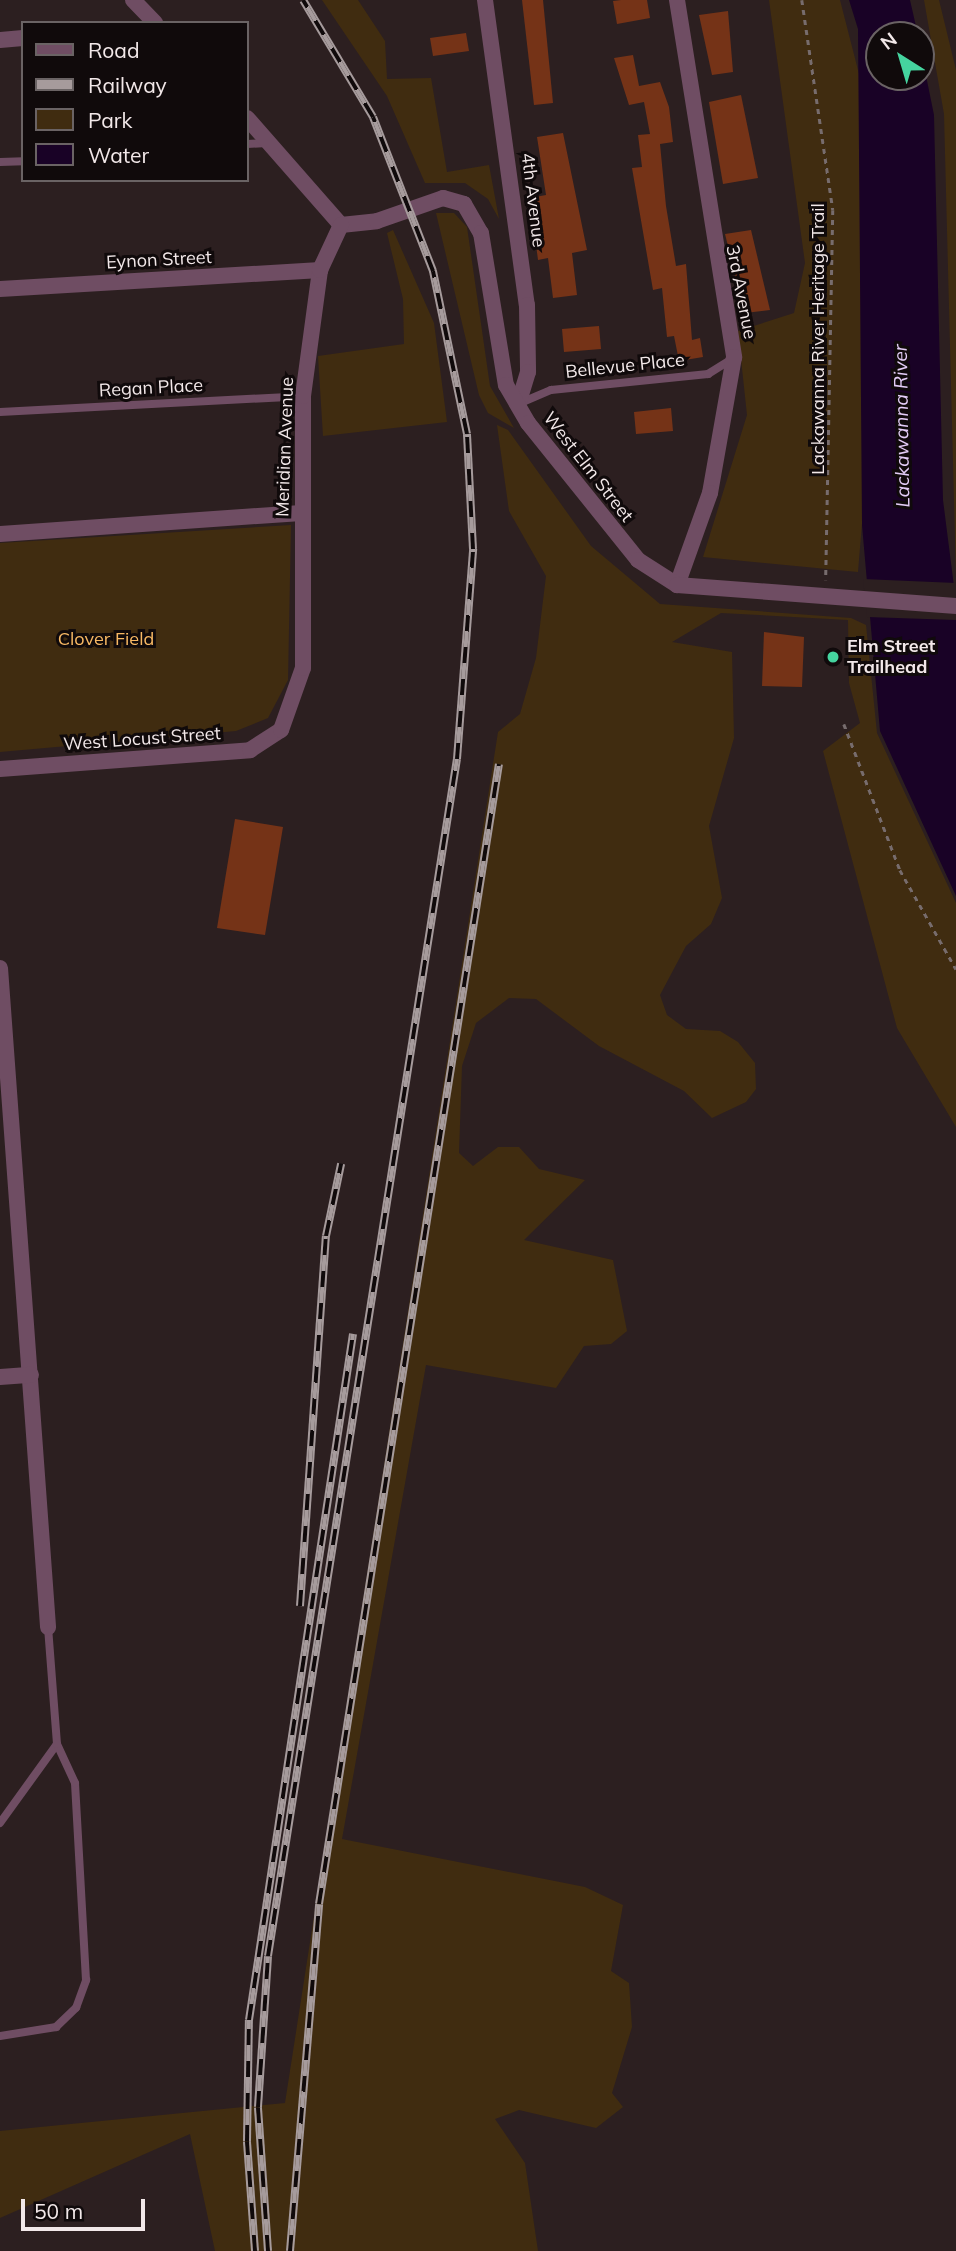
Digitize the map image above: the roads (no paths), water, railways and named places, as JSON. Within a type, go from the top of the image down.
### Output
[{"type":"street","points":[[133,0],[153,21]]},
{"type":"street","name":"4th Avenue","points":[[485,0],[527,305],[528,372],[518,404]]},
{"type":"street","name":"3rd Avenue","points":[[677,0],[734,358],[710,493],[677,585]]},
{"type":"street","points":[[0,40],[21,38]]},
{"type":"street","points":[[248,119],[341,225]]},
{"type":"street","name":"West Elm Street","points":[[341,225],[377,221],[426,203],[454,199],[474,216],[506,385],[638,560],[677,585],[956,606]]},
{"type":"street","name":"Meridian Avenue","points":[[281,730],[303,668],[303,396],[320,270],[341,225]]},
{"type":"street","name":"Eynon Street","points":[[0,289],[320,270]]},
{"type":"street","points":[[0,534],[301,513]]},
{"type":"street","name":"West Locust Street","points":[[0,769],[250,750],[281,730]]},
{"type":"street","points":[[0,968],[8,1185],[31,1375],[48,1627]]},
{"type":"street","points":[[0,1377],[31,1375]]},
{"type":"lane","points":[[248,144],[270,142]]},
{"type":"lane","points":[[0,162],[21,161]]},
{"type":"lane","name":"Bellevue Place","points":[[518,404],[551,390],[708,374],[734,358]]},
{"type":"lane","name":"Regan Place","points":[[0,412],[303,396]]},
{"type":"lane","points":[[0,2036],[56,2027],[76,2008],[86,1980],[75,1783],[57,1744],[48,1627]]},
{"type":"lane","points":[[0,1823],[57,1744]]},
{"type":"water","name":"Lackawanna River","points":[[849,0],[910,0],[915,21],[865,21],[865,91],[929,91],[934,115],[943,500],[956,602],[956,896],[880,731],[862,525],[858,29]]},
{"type":"railway","points":[[268,2251],[258,2107],[268,1956],[457,759],[473,549],[467,434],[433,271],[373,117],[303,0]]},
{"type":"railway","points":[[290,2251],[319,1904],[499,764]]},
{"type":"railway","points":[[300,1606],[326,1236],[341,1164]]},
{"type":"railway","points":[[255,2251],[247,2141],[249,2020],[353,1334]]},
{"type":"place","name":"Elm Street Trailhead","points":[[833,657]]},
{"type":"park label","name":"Clover Field","points":[[106,639]]}]
